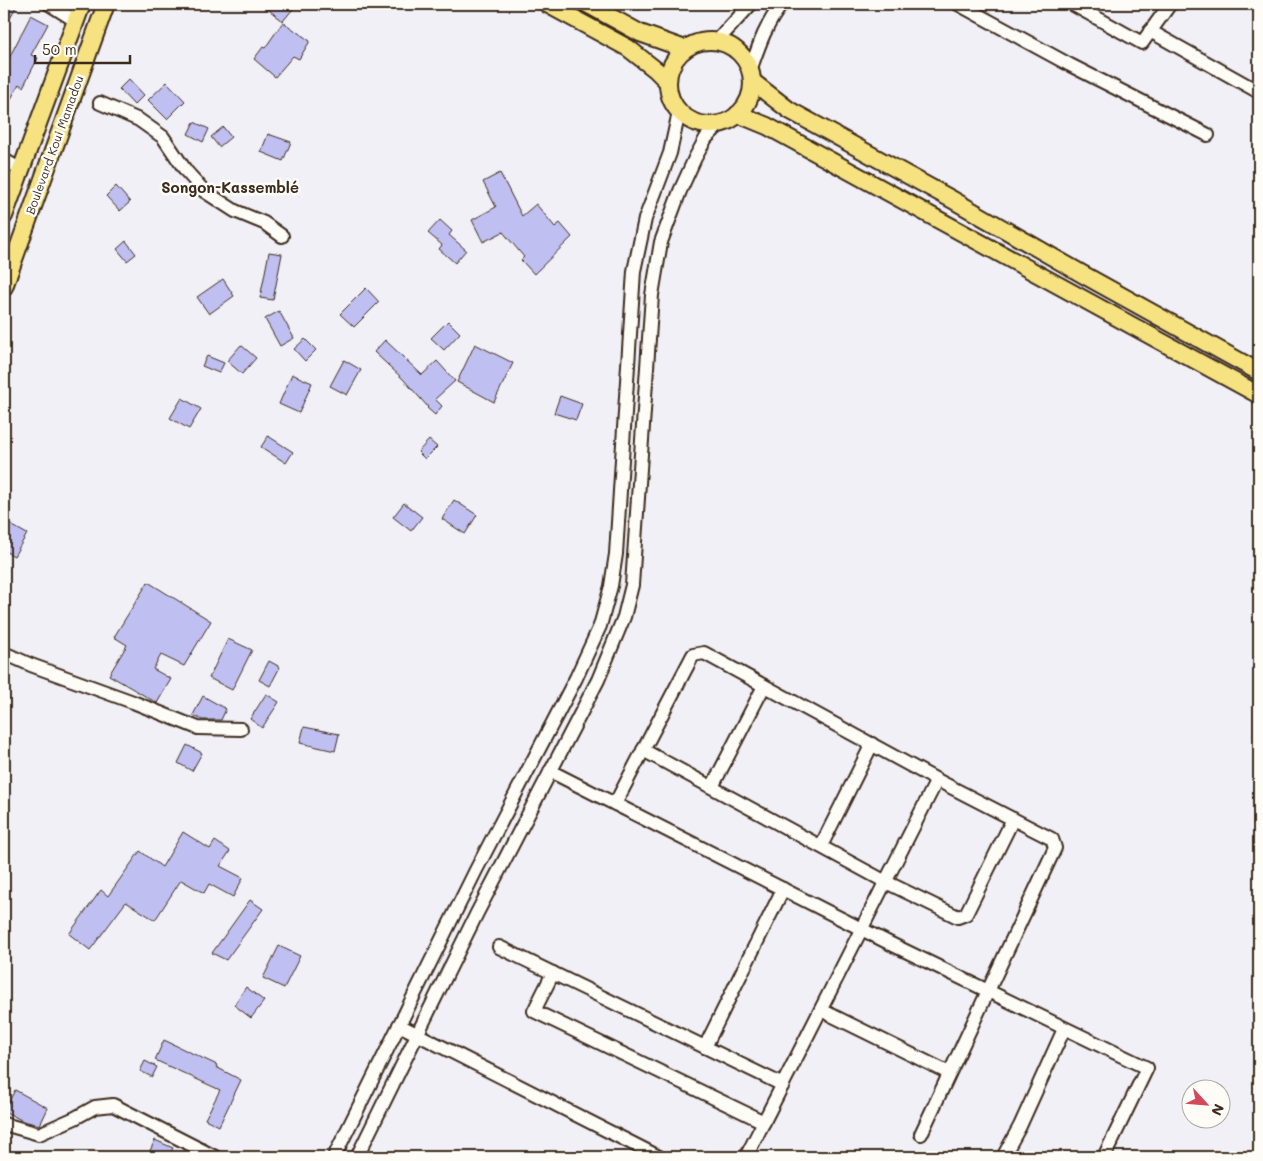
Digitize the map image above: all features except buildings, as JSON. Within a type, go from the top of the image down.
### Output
[{"type":"main road","name":"Boulevard Koui Mamadou","points":[[4,216],[82,4]]},
{"type":"main road","name":"Boulevard Koui Mamadou","points":[[4,287],[106,4]]},
{"type":"main road","points":[[547,4],[628,48],[668,82]]},
{"type":"main road","points":[[587,4],[640,33],[685,49]]},
{"type":"main road","points":[[752,75],[751,96],[744,109],[732,119],[719,125],[704,125],[690,120],[679,112],[669,93],[670,69],[676,58],[685,49],[696,42],[710,40],[723,42],[735,48],[744,57],[752,75],[789,110],[1259,372]]},
{"type":"main road","points":[[738,114],[767,126],[1259,394]]},
{"type":"street","points":[[49,4],[76,22]]},
{"type":"street","points":[[718,41],[751,4]]},
{"type":"street","points":[[752,75],[762,37],[772,16],[782,4]]},
{"type":"street","points":[[958,4],[1070,65],[1208,135]]},
{"type":"street","points":[[1079,5],[1142,43],[1170,4]]},
{"type":"street","points":[[1150,31],[1259,92]]},
{"type":"street","points":[[100,103],[139,120],[163,137],[186,171],[204,191],[235,211],[264,223],[282,236]]},
{"type":"street","points":[[334,1157],[476,870],[576,678],[600,626],[612,586],[616,554],[634,271],[645,219],[670,153],[679,112]]},
{"type":"street","points":[[357,1157],[477,913],[598,680],[626,609],[632,585],[652,295],[661,242],[680,191],[706,138],[719,125]]},
{"type":"street","points":[[4,160],[21,170]]},
{"type":"street","points":[[4,653],[198,728],[241,729]]},
{"type":"street","points":[[615,804],[693,654],[704,653],[937,780],[1052,839],[1055,848],[921,1134]]},
{"type":"street","points":[[712,787],[764,686]]},
{"type":"street","points":[[821,846],[872,744]]},
{"type":"street","points":[[643,750],[886,882],[958,917],[966,914],[1013,820]]},
{"type":"street","points":[[550,771],[862,930],[1147,1068],[1104,1157]]},
{"type":"street","points":[[746,1157],[937,780]]},
{"type":"street","points":[[705,1047],[783,889]]},
{"type":"street","points":[[499,947],[783,1085]]},
{"type":"street","points":[[553,973],[534,1011],[764,1122]]},
{"type":"street","points":[[821,1010],[949,1073]]},
{"type":"street","points":[[399,1025],[659,1157]]},
{"type":"street","points":[[1003,1157],[1020,1126],[1064,1029]]},
{"type":"street","points":[[4,1124],[39,1134],[95,1107],[113,1105],[216,1157]]},
{"type":"district","name":"Songon-Kassemblé","points":[[230,188]]}]
